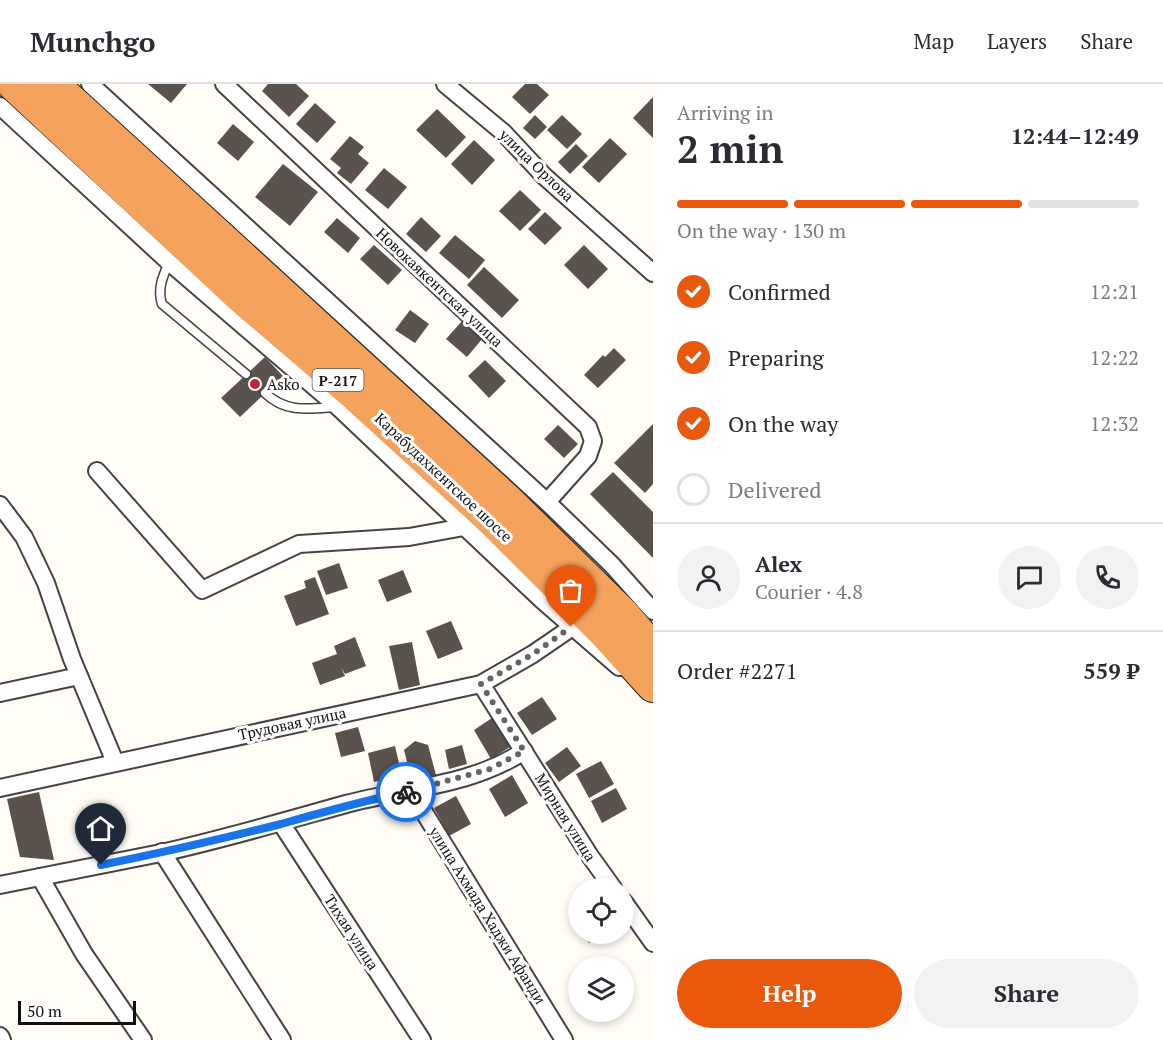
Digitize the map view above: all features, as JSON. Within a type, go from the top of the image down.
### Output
[{"type":"highway","name":"Карабудахкентское шоссе","points":[[13,84],[240,296],[352,392],[490,518],[650,670]]},
{"type":"highway","name":"Карабудахкентское шоссе","points":[[53,84],[515,508],[638,612],[650,670]]},
{"type":"street","points":[[90,84],[547,502],[612,565],[638,612]]},
{"type":"street","name":"Новокаякентская улица","points":[[224,84],[588,427],[593,441],[588,456],[547,502]]},
{"type":"street","name":"улица Орлова","points":[[445,84],[504,133],[543,176],[653,273]]},
{"type":"street","points":[[0,105],[169,262],[338,407],[571,627],[619,668],[650,670]]},
{"type":"street","points":[[97,471],[202,590],[299,544],[409,537],[464,527]]},
{"type":"street","points":[[0,504],[24,537],[46,583],[79,676],[115,762]]},
{"type":"street","name":"Трудовая улица","points":[[0,788],[481,684],[533,654],[571,627]]},
{"type":"street","points":[[0,693],[79,676]]},
{"type":"street","name":"Мирная улица","points":[[481,684],[590,856],[606,878]]},
{"type":"street","points":[[0,885],[162,852],[282,823],[348,804],[411,791],[490,769],[524,751]]},
{"type":"street","name":"улица Ахмада Хаджи Афанди","points":[[411,791],[564,1040]]},
{"type":"street","name":"Тихая улица","points":[[282,823],[422,1040]]},
{"type":"street","points":[[162,852],[282,1040]]},
{"type":"street","points":[[40,877],[84,954],[143,1040]]},
{"type":"street","points":[[634,916],[653,943]]},
{"type":"street","points":[[0,1036],[3,1040]]},
{"type":"lane","points":[[169,262],[161,282],[159,295],[162,304],[246,374]]},
{"type":"lane","points":[[265,393],[276,403],[298,409],[338,407]]},
{"type":"building","points":[[148,84],[187,84],[171,103]]},
{"type":"building","points":[[268,84],[296,84],[309,96],[289,117],[262,91]]},
{"type":"building","points":[[525,84],[537,84],[549,95],[530,114],[512,97]]},
{"type":"building","points":[[653,97],[653,138],[633,118]]},
{"type":"building","points":[[315,103],[336,122],[317,143],[296,124]]},
{"type":"building","points":[[437,109],[466,137],[446,158],[416,130]]},
{"type":"building","points":[[535,115],[547,127],[535,139],[523,128]]},
{"type":"building","points":[[562,115],[582,134],[567,149],[547,130]]},
{"type":"building","points":[[233,124],[254,142],[238,161],[217,143]]},
{"type":"building","points":[[350,136],[364,147],[358,154],[369,163],[351,184],[337,173],[341,168],[330,159]]},
{"type":"building","points":[[610,138],[627,154],[599,183],[582,167]]},
{"type":"building","points":[[474,140],[495,160],[472,185],[451,164]]},
{"type":"building","points":[[576,144],[588,156],[570,174],[558,162]]},
{"type":"building","points":[[283,164],[318,192],[290,226],[255,197]]},
{"type":"building","points":[[384,168],[407,187],[388,209],[365,190]]},
{"type":"building","points":[[520,190],[541,210],[520,231],[499,211]]},
{"type":"building","points":[[545,212],[562,228],[545,245],[528,229]]},
{"type":"building","points":[[421,217],[441,236],[426,252],[406,234]]},
{"type":"building","points":[[337,218],[360,238],[348,253],[324,232]]},
{"type":"building","points":[[455,235],[485,260],[469,279],[439,253]]},
{"type":"building","points":[[374,245],[402,270],[388,285],[360,259]]},
{"type":"building","points":[[584,245],[608,269],[588,289],[564,265]]},
{"type":"building","points":[[484,267],[519,300],[502,318],[467,285]]},
{"type":"building","points":[[410,310],[429,324],[415,343],[395,330]]},
{"type":"building","points":[[462,321],[482,339],[467,357],[446,339]]},
{"type":"building","points":[[614,348],[626,360],[598,388],[584,375],[603,355],[605,357]]},
{"type":"building","name":"Asko","points":[[265,357],[283,376],[240,417],[221,398]]},
{"type":"building","points":[[485,360],[506,381],[489,398],[468,376]]},
{"type":"building","points":[[653,424],[653,484],[645,493],[614,463]]},
{"type":"building","points":[[558,425],[578,444],[564,458],[544,439]]},
{"type":"building","points":[[613,472],[653,512],[653,558],[590,494]]},
{"type":"building","points":[[339,563],[348,588],[326,595],[317,571]]},
{"type":"building","points":[[403,570],[412,592],[387,602],[378,580]]},
{"type":"building","points":[[315,577],[329,614],[296,626],[284,596],[306,588],[304,581]]},
{"type":"building","points":[[451,621],[463,649],[438,659],[426,631]]},
{"type":"building","points":[[355,637],[366,666],[345,674],[341,667],[345,676],[320,685],[312,663],[337,654],[334,646]]},
{"type":"building","points":[[412,642],[420,685],[399,690],[389,646]]},
{"type":"building","points":[[542,697],[557,719],[532,735],[517,713]]},
{"type":"building","points":[[492,718],[510,747],[491,759],[474,730]]},
{"type":"building","points":[[358,727],[365,751],[341,757],[335,733]]},
{"type":"building","points":[[415,741],[428,745],[436,775],[412,781],[404,750]]},
{"type":"building","points":[[462,745],[467,764],[449,769],[445,750]]},
{"type":"building","points":[[395,746],[402,776],[374,782],[368,753]]},
{"type":"building","points":[[567,747],[581,766],[559,782],[545,763]]},
{"type":"building","points":[[601,761],[614,784],[589,798],[576,774]]},
{"type":"building","points":[[512,775],[528,803],[505,817],[489,789]]},
{"type":"building","points":[[616,788],[627,809],[602,823],[591,801]]},
{"type":"building","points":[[39,792],[54,860],[20,857],[7,799]]},
{"type":"building","points":[[456,796],[471,824],[449,836],[434,808]]},
{"type":"way so far","points":[[406,792],[490,769],[524,751],[481,684],[533,654],[571,627]]},
{"type":"place","name":"Asko","points":[[255,384]]},
{"type":"route","points":[[101,865],[282,823],[348,804],[406,792]]}]
